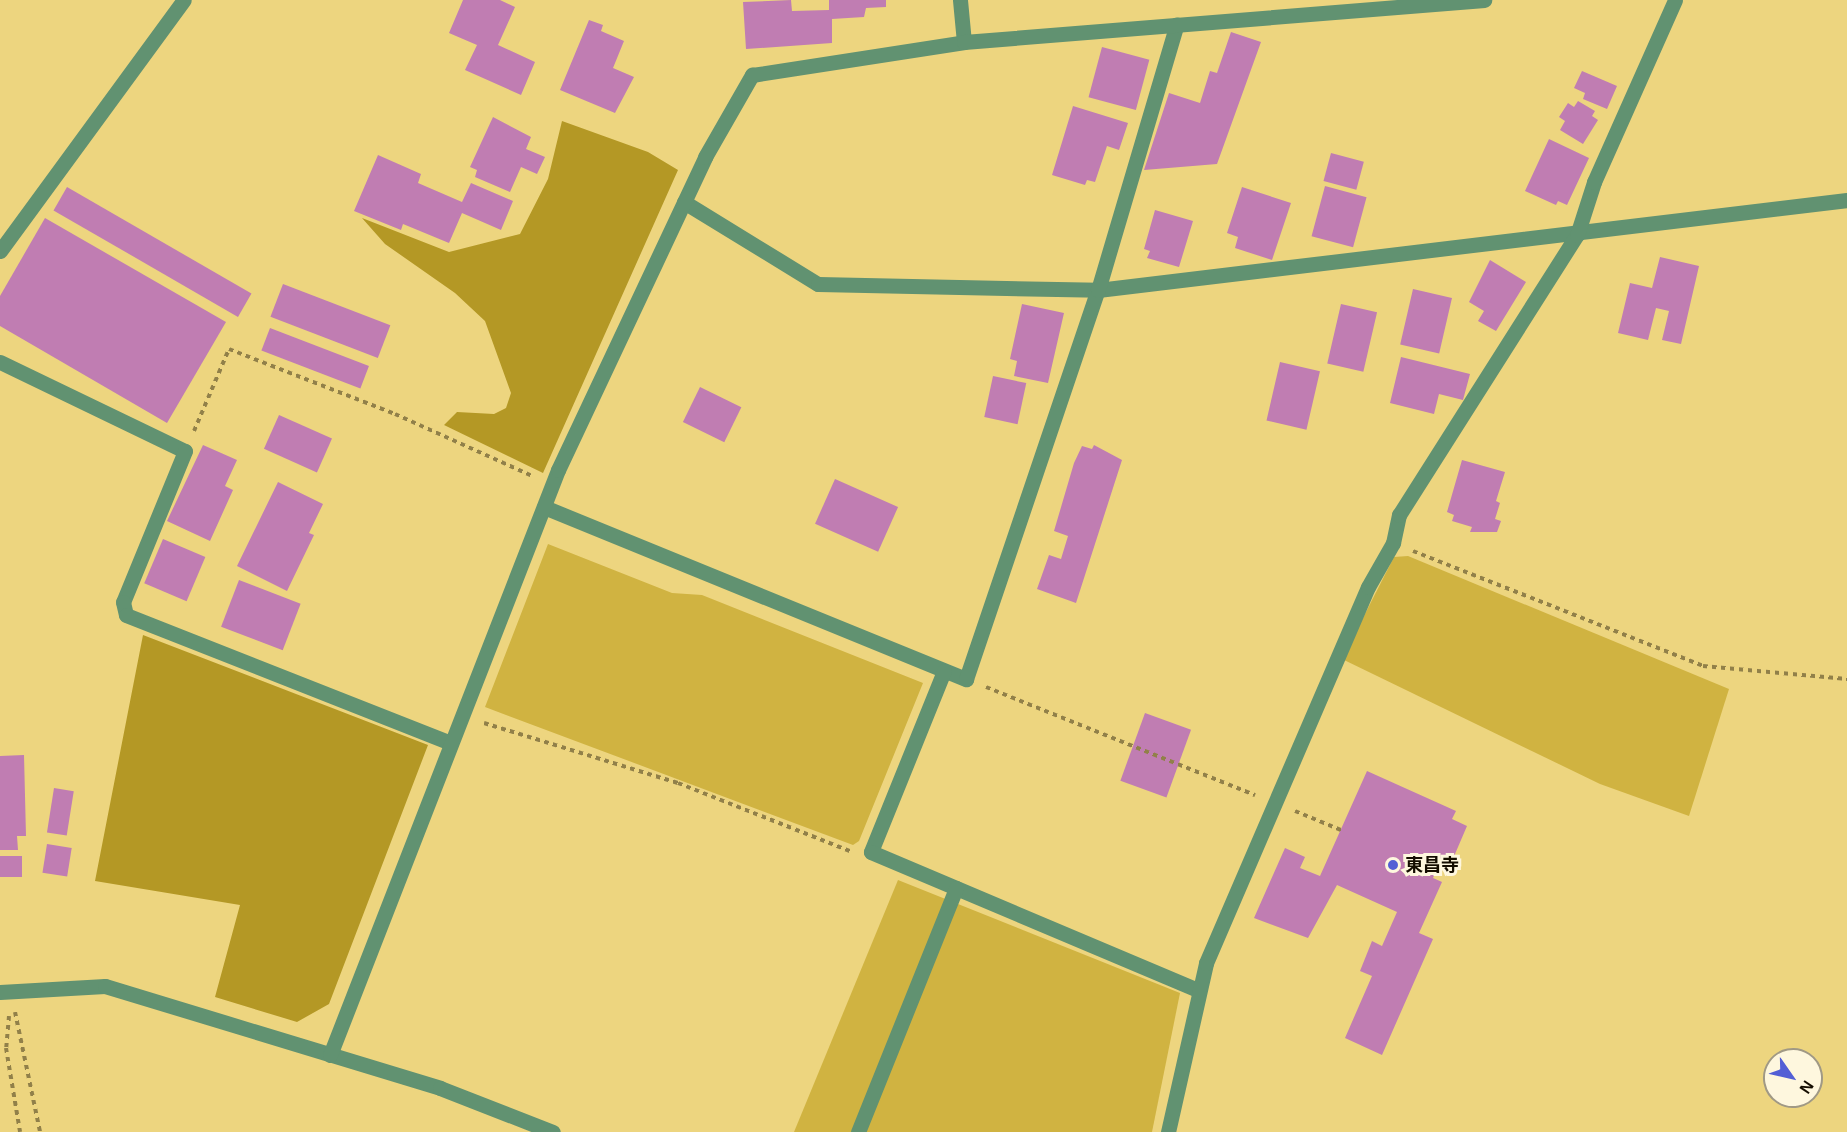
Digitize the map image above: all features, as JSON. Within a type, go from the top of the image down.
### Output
[{"type":"street","points":[[0,251],[184,0]]},
{"type":"street","points":[[960,0],[964,42]]},
{"type":"street","points":[[330,1054],[552,485],[684,202],[752,75],[964,42],[1484,0]]},
{"type":"street","points":[[1168,1132],[1198,990],[1206,963],[1368,587],[1393,543],[1399,515],[1577,235],[1594,182],[1675,0]]},
{"type":"street","points":[[544,507],[966,679],[1098,290],[1177,24]]},
{"type":"street","points":[[684,202],[818,284],[1098,290],[1577,235],[1847,200]]},
{"type":"street","points":[[0,362],[185,451],[123,602],[126,615],[451,743]]},
{"type":"street","points":[[944,671],[871,852],[1198,990]]},
{"type":"street","points":[[858,1132],[956,888]]},
{"type":"street","points":[[5,991],[105,986],[440,1088],[553,1132]]},
{"type":"path","points":[[185,451],[229,349],[395,414],[552,485]]},
{"type":"path","points":[[1393,543],[1703,666],[1847,679]]},
{"type":"path","points":[[966,679],[1341,830]]},
{"type":"path","points":[[462,716],[678,783],[846,851],[871,852]]},
{"type":"path","points":[[5,991],[6,1048],[20,1132]]},
{"type":"path","points":[[5,991],[40,1132]]},
{"type":"shaded area","points":[[562,121],[648,152],[678,170],[543,473],[444,425],[457,412],[494,414],[506,408],[511,393],[485,321],[455,293],[385,244],[362,218],[449,252],[520,234],[548,179]]},
{"type":"shaded area","points":[[548,544],[672,593],[702,595],[923,683],[859,841],[853,845],[485,707]]},
{"type":"shaded area","points":[[1408,556],[1729,689],[1689,816],[1600,784],[1342,659],[1394,557]]},
{"type":"shaded area","points":[[143,635],[428,745],[329,1004],[297,1022],[215,997],[240,905],[95,881]]},
{"type":"shaded area","points":[[898,880],[1180,993],[1152,1132],[794,1132]]},
{"type":"building","points":[[463,0],[500,0],[515,7],[498,45],[535,62],[521,95],[465,70],[477,45],[449,33]]},
{"type":"building","points":[[791,0],[792,11],[829,10],[829,0],[886,0],[886,7],[866,8],[864,17],[832,19],[832,43],[746,49],[743,2]]},
{"type":"building","points":[[589,20],[603,25],[601,31],[624,41],[613,68],[634,77],[615,113],[560,90]]},
{"type":"building","points":[[1231,32],[1261,42],[1217,164],[1144,170],[1169,93],[1200,103],[1210,71],[1217,73]]},
{"type":"building","points":[[1102,47],[1149,60],[1136,110],[1089,97]]},
{"type":"building","points":[[1582,71],[1617,86],[1607,109],[1583,99],[1585,93],[1574,88]]},
{"type":"building","points":[[1578,101],[1595,111],[1592,116],[1598,120],[1583,144],[1560,130],[1565,121],[1559,117],[1568,103],[1574,107]]},
{"type":"building","points":[[1073,106],[1128,123],[1119,150],[1107,146],[1095,182],[1087,180],[1085,185],[1052,175]]},
{"type":"building","points":[[493,117],[531,137],[526,149],[545,157],[537,174],[521,167],[510,192],[475,177],[477,170],[470,167]]},
{"type":"building","points":[[1549,139],[1589,158],[1567,205],[1558,201],[1556,205],[1525,191]]},
{"type":"building","points":[[1331,153],[1364,162],[1356,190],[1323,181]]},
{"type":"building","points":[[378,155],[421,174],[418,183],[462,202],[471,183],[513,201],[501,230],[462,213],[449,243],[403,224],[401,230],[354,211]]},
{"type":"building","points":[[1325,186],[1367,197],[1353,247],[1312,236]]},
{"type":"building","points":[[67,187],[251,294],[238,317],[54,210]]},
{"type":"building","points":[[1242,187],[1291,203],[1272,260],[1235,248],[1238,237],[1227,233]]},
{"type":"building","points":[[1155,210],[1193,221],[1179,267],[1147,258],[1150,251],[1144,249]]},
{"type":"building","points":[[45,218],[226,322],[167,423],[0,326],[0,296]]},
{"type":"building","points":[[1660,257],[1699,266],[1681,344],[1662,340],[1669,311],[1656,308],[1648,340],[1618,333],[1630,283],[1652,288]]},
{"type":"building","points":[[1490,260],[1526,282],[1496,331],[1478,321],[1484,311],[1469,302]]},
{"type":"building","points":[[283,284],[390,325],[378,358],[270,317]]},
{"type":"building","points":[[1413,289],[1452,298],[1439,354],[1400,345]]},
{"type":"building","points":[[1022,304],[1064,313],[1048,383],[1014,376],[1017,361],[1010,359]]},
{"type":"building","points":[[1341,304],[1377,312],[1363,372],[1327,363]]},
{"type":"building","points":[[270,328],[369,366],[360,388],[261,350]]},
{"type":"building","points":[[1401,357],[1470,374],[1463,400],[1439,394],[1434,414],[1390,403]]},
{"type":"building","points":[[1280,362],[1320,371],[1306,430],[1267,420]]},
{"type":"building","points":[[993,376],[1026,383],[1018,424],[984,417]]},
{"type":"building","points":[[700,387],[741,407],[724,442],[683,422]]},
{"type":"building","points":[[279,415],[332,439],[317,472],[264,449]]},
{"type":"building","points":[[203,445],[237,460],[225,486],[233,490],[210,541],[167,521]]},
{"type":"building","points":[[1094,445],[1122,460],[1076,603],[1037,589],[1049,555],[1061,559],[1068,536],[1054,531],[1074,463],[1082,446],[1092,449]]},
{"type":"building","points":[[1462,460],[1505,472],[1496,501],[1500,503],[1495,519],[1501,521],[1497,532],[1470,532],[1472,527],[1452,521],[1454,515],[1447,512]]},
{"type":"building","points":[[835,479],[898,507],[878,552],[815,524]]},
{"type":"building","points":[[278,482],[323,504],[309,533],[314,535],[287,591],[237,566]]},
{"type":"building","points":[[163,539],[205,557],[187,601],[144,583]]},
{"type":"building","points":[[239,580],[301,604],[283,650],[221,627]]},
{"type":"building","points":[[1145,713],[1191,730],[1166,797],[1120,781]]},
{"type":"building","points":[[24,755],[26,836],[17,836],[18,850],[0,850],[0,756]]},
{"type":"building","points":[[1367,771],[1456,811],[1452,819],[1467,826],[1452,861],[1442,857],[1433,878],[1442,882],[1419,933],[1433,939],[1382,1055],[1345,1038],[1372,976],[1360,971],[1372,941],[1382,946],[1397,912],[1337,885],[1308,938],[1254,918],[1285,848],[1305,857],[1300,868],[1320,876]]},
{"type":"building","points":[[54,788],[74,791],[67,836],[47,832]]},
{"type":"building","points":[[47,844],[72,848],[67,877],[42,873]]},
{"type":"building","points":[[0,856],[22,856],[22,877],[0,877]]},
{"type":"place","name":"東昌寺","points":[[1393,865]]}]
